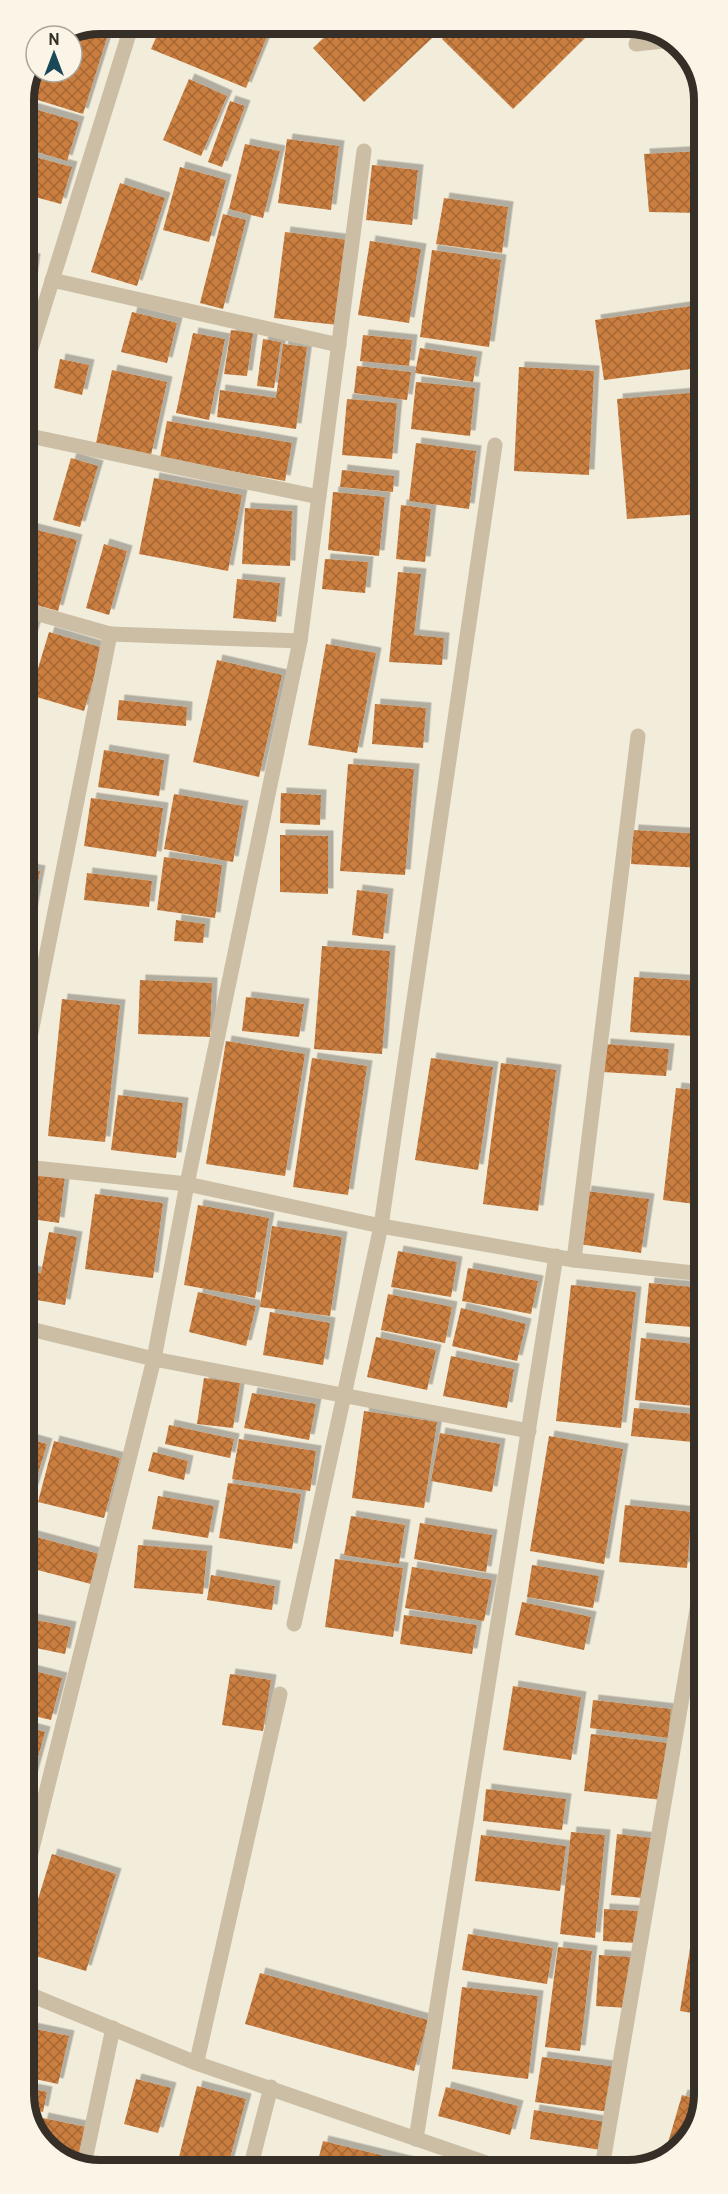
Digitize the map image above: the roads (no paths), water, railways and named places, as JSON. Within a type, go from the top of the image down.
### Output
[{"type":"street","points":[[34,338],[129,34]]},
{"type":"street","points":[[636,44],[657,42]]},
{"type":"street","points":[[34,1841],[154,1359],[187,1184],[300,641],[364,152]]},
{"type":"street","points":[[52,280],[339,345]]},
{"type":"street","points":[[34,437],[319,497]]},
{"type":"street","points":[[294,1624],[381,1226],[495,445]]},
{"type":"street","points":[[34,613],[110,634],[300,641]]},
{"type":"street","points":[[34,1018],[110,634]]},
{"type":"street","points":[[574,1260],[638,736]]},
{"type":"street","points":[[34,1168],[187,1184],[381,1226],[574,1260],[694,1273]]},
{"type":"street","points":[[416,2139],[556,1256]]},
{"type":"street","points":[[34,1330],[154,1359],[529,1431]]},
{"type":"street","points":[[603,2160],[694,1627]]},
{"type":"street","points":[[197,2061],[279,1694]]},
{"type":"street","points":[[34,1996],[197,2061],[477,2160]]},
{"type":"street","points":[[86,2157],[113,2028]]},
{"type":"street","points":[[252,2159],[271,2087]]}]
